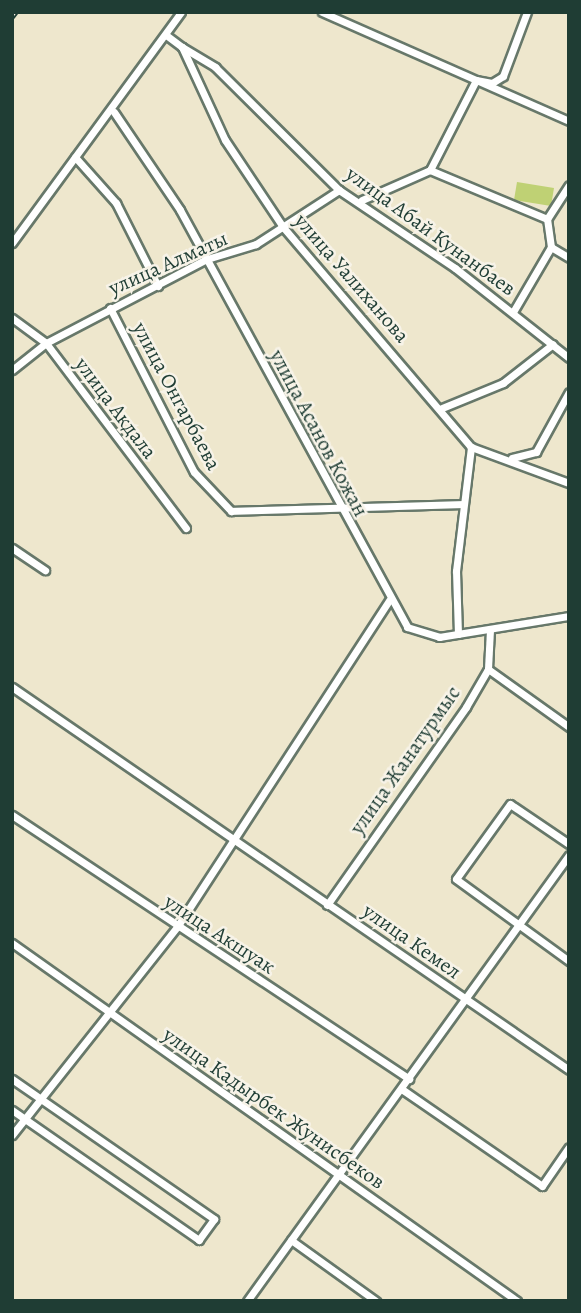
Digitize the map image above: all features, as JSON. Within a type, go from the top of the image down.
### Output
[{"type":"street","points":[[12,243],[75,157],[114,112],[181,12]]},
{"type":"street","points":[[322,12],[569,121]]},
{"type":"street","points":[[476,80],[492,83],[503,76],[527,12]]},
{"type":"street","name":"улица Уалиханова","points":[[166,34],[181,47],[225,140],[283,227],[442,408],[471,447]]},
{"type":"street","name":"улица Абай Кунанбаев","points":[[181,47],[215,67],[339,190],[362,200],[513,312],[569,358]]},
{"type":"street","points":[[362,200],[430,170],[476,80]]},
{"type":"street","name":"улица Асанов Кожан","points":[[114,112],[207,259],[388,600],[415,635],[458,634],[569,617]]},
{"type":"street","points":[[75,157],[116,204],[158,286]]},
{"type":"street","points":[[430,170],[547,219],[553,227],[551,247],[513,312]]},
{"type":"street","points":[[547,219],[569,185]]},
{"type":"street","name":"улица Алматы","points":[[12,370],[46,343],[110,308],[207,259],[256,244],[339,190]]},
{"type":"street","points":[[551,247],[569,258]]},
{"type":"street","name":"улица Онгарбаева","points":[[110,308],[213,497],[250,514],[336,504],[461,504]]},
{"type":"street","name":"улица Акдала","points":[[12,318],[46,343],[186,528]]},
{"type":"street","points":[[442,408],[503,383],[553,344]]},
{"type":"street","points":[[511,458],[536,452],[569,392]]},
{"type":"street","points":[[458,634],[461,504],[471,447],[511,458],[569,483]]},
{"type":"street","points":[[12,548],[45,570]]},
{"type":"street","points":[[12,1135],[38,1097],[106,1011],[177,927],[236,841],[388,600]]},
{"type":"street","points":[[490,629],[488,669],[569,727]]},
{"type":"street","name":"улица Жанатурмыс","points":[[327,905],[488,669]]},
{"type":"street","points":[[12,699],[15,689]]},
{"type":"street","name":"улица Кемел","points":[[15,689],[569,1070]]},
{"type":"street","points":[[569,844],[510,804],[456,879],[569,961]]},
{"type":"street","name":"улица Акшуак","points":[[12,816],[410,1079]]},
{"type":"street","points":[[247,1301],[341,1176],[569,855]]},
{"type":"street","name":"улица Кадырбек Жунисбеков","points":[[12,943],[517,1301]]},
{"type":"street","points":[[12,1079],[214,1219],[199,1240],[12,1110]]},
{"type":"street","points":[[403,1090],[542,1186],[569,1147]]},
{"type":"street","points":[[291,1240],[376,1301]]},
{"type":"green space","points":[[517,182],[554,188],[551,206],[514,200]]},
{"type":"railway","points":[[12,17],[16,12]]}]
